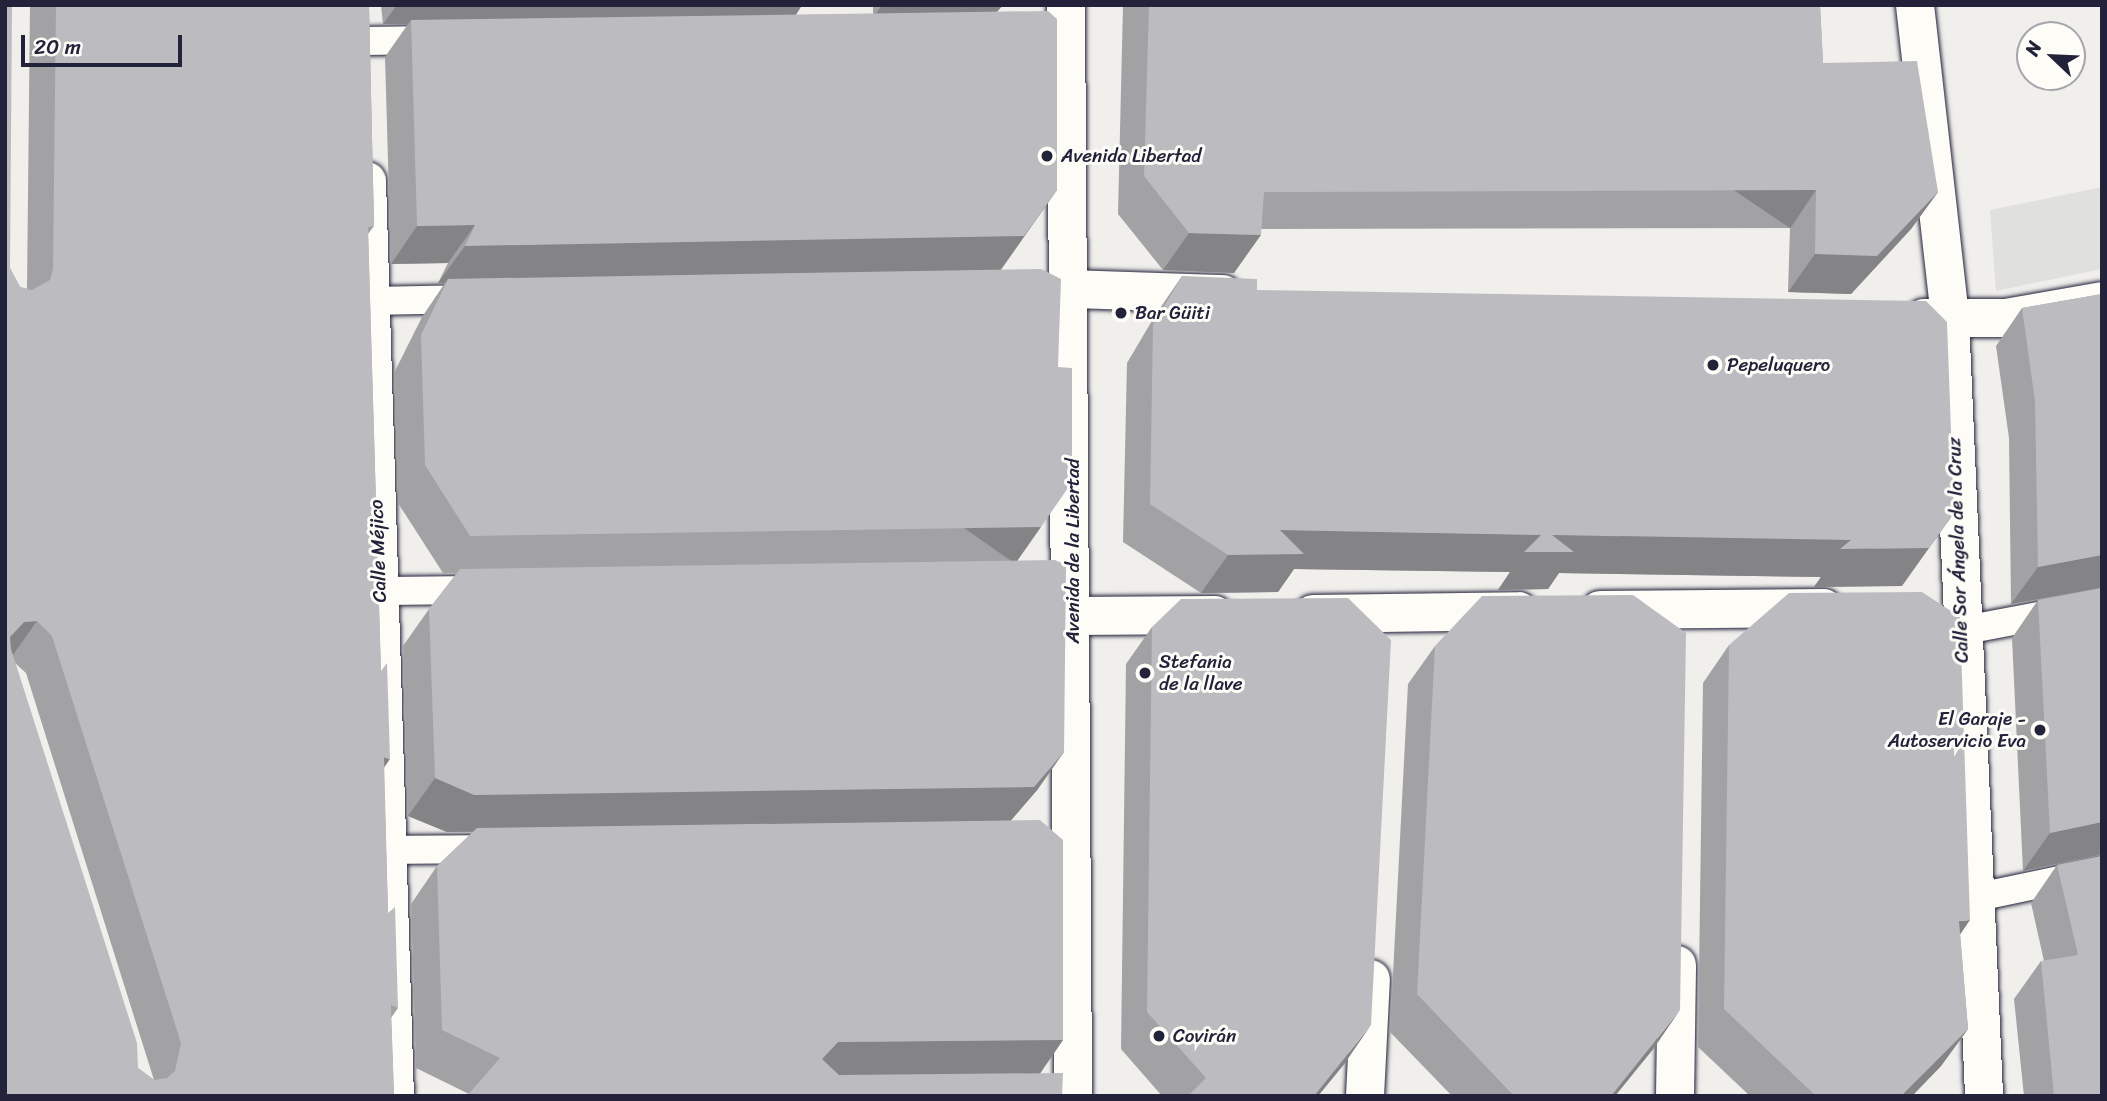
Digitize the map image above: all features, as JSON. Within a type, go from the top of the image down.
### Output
[{"type":"street","name":"Calle Sor Ángela de la Cruz","points":[[1915,5],[1950,319],[1960,619],[1978,897],[1984,1096]]},
{"type":"street","points":[[362,23],[364,82]]},
{"type":"street","name":"Avenida de la Libertad","points":[[1056,23],[1058,289],[1065,592],[1055,840],[1064,1095]]},
{"type":"street","name":"Calle Méjico","points":[[366,137],[394,1096]]},
{"type":"street","points":[[1058,289],[1267,296]]},
{"type":"street","points":[[1880,317],[2006,318],[2102,301]]},
{"type":"street","points":[[1065,592],[1266,614],[1863,608]]},
{"type":"street","points":[[1919,607],[1960,619]]},
{"type":"street","points":[[1682,609],[1682,651]]},
{"type":"street","points":[[1388,654],[1390,613]]},
{"type":"street","points":[[1675,1096],[1678,929]]},
{"type":"street","points":[[1365,1096],[1373,944]]},
{"type":"lane","points":[[362,23],[459,40]]},
{"type":"lane","points":[[371,301],[508,299]]},
{"type":"lane","points":[[379,591],[504,589]]},
{"type":"lane","points":[[1960,619],[2102,604]]},
{"type":"lane","points":[[387,850],[526,848]]},
{"type":"lane","points":[[1978,897],[2102,871]]},
{"type":"shaded area","points":[[2102,187],[2102,269],[1996,291],[1990,210]]},
{"type":"building","points":[[5,5],[12,5],[10,268],[20,287],[32,290],[50,280],[53,269],[56,5],[369,5],[374,226],[368,227],[381,671],[387,663],[390,759],[384,757],[388,913],[395,907],[398,1008],[391,1005],[394,1096],[5,1096]],"holes":[[[37,621],[52,636],[181,1043],[175,1071],[167,1078],[154,1080],[138,1068],[137,1043],[11,649],[10,637],[24,622]]]},
{"type":"building","points":[[1149,5],[1820,5],[1823,63],[1917,61],[1938,192],[1877,256],[1815,254],[1816,190],[1264,192],[1261,235],[1189,233],[1144,176]]},
{"type":"building","points":[[1048,11],[1057,19],[1057,190],[1024,236],[465,246],[475,225],[417,226],[411,20]]},
{"type":"building","points":[[1041,269],[1061,279],[1058,367],[1072,368],[1072,482],[1041,527],[470,536],[425,465],[421,335],[448,279]]},
{"type":"building","points":[[1182,276],[1257,279],[1257,290],[1926,301],[1947,322],[1954,513],[1929,548],[1840,549],[1851,540],[1552,535],[1574,552],[1524,552],[1541,535],[1280,530],[1304,554],[1228,555],[1150,504],[1153,325]]},
{"type":"building","points":[[2102,294],[2102,555],[2038,567],[2035,401],[2022,308]]},
{"type":"building","points":[[1055,560],[1066,565],[1064,752],[1034,787],[474,795],[435,778],[429,609],[460,569]]},
{"type":"building","points":[[2102,588],[2102,822],[2050,833],[2038,600]]},
{"type":"building","points":[[1922,592],[1960,617],[1970,920],[1959,921],[1968,1029],[1901,1096],[1816,1096],[1724,1009],[1729,645],[1789,593]]},
{"type":"building","points":[[1633,595],[1686,633],[1680,1010],[1611,1096],[1514,1096],[1417,994],[1435,646],[1482,596]]},
{"type":"building","points":[[1348,598],[1391,640],[1371,1025],[1314,1096],[1188,1096],[1206,1078],[1147,1012],[1152,627],[1181,599]]},
{"type":"building","points":[[1040,820],[1063,840],[1063,1040],[838,1042],[822,1059],[839,1075],[1063,1073],[1062,1096],[467,1096],[500,1058],[442,1030],[437,866],[477,828]]},
{"type":"building","points":[[2102,856],[2102,1096],[2054,1096],[2041,961],[2078,955],[2057,865]]},
{"type":"place","name":"Avenida Libertad","points":[[1047,156]]},
{"type":"place","name":"Bar Güiti","points":[[1121,313]]},
{"type":"place","name":"Pepeluquero","points":[[1713,365]]},
{"type":"place","name":"Stefania de la llave","points":[[1145,673]]},
{"type":"place","name":"El Garaje - Autoservicio Eva","points":[[2040,730]]},
{"type":"place","name":"Covirán","points":[[1159,1036]]}]
